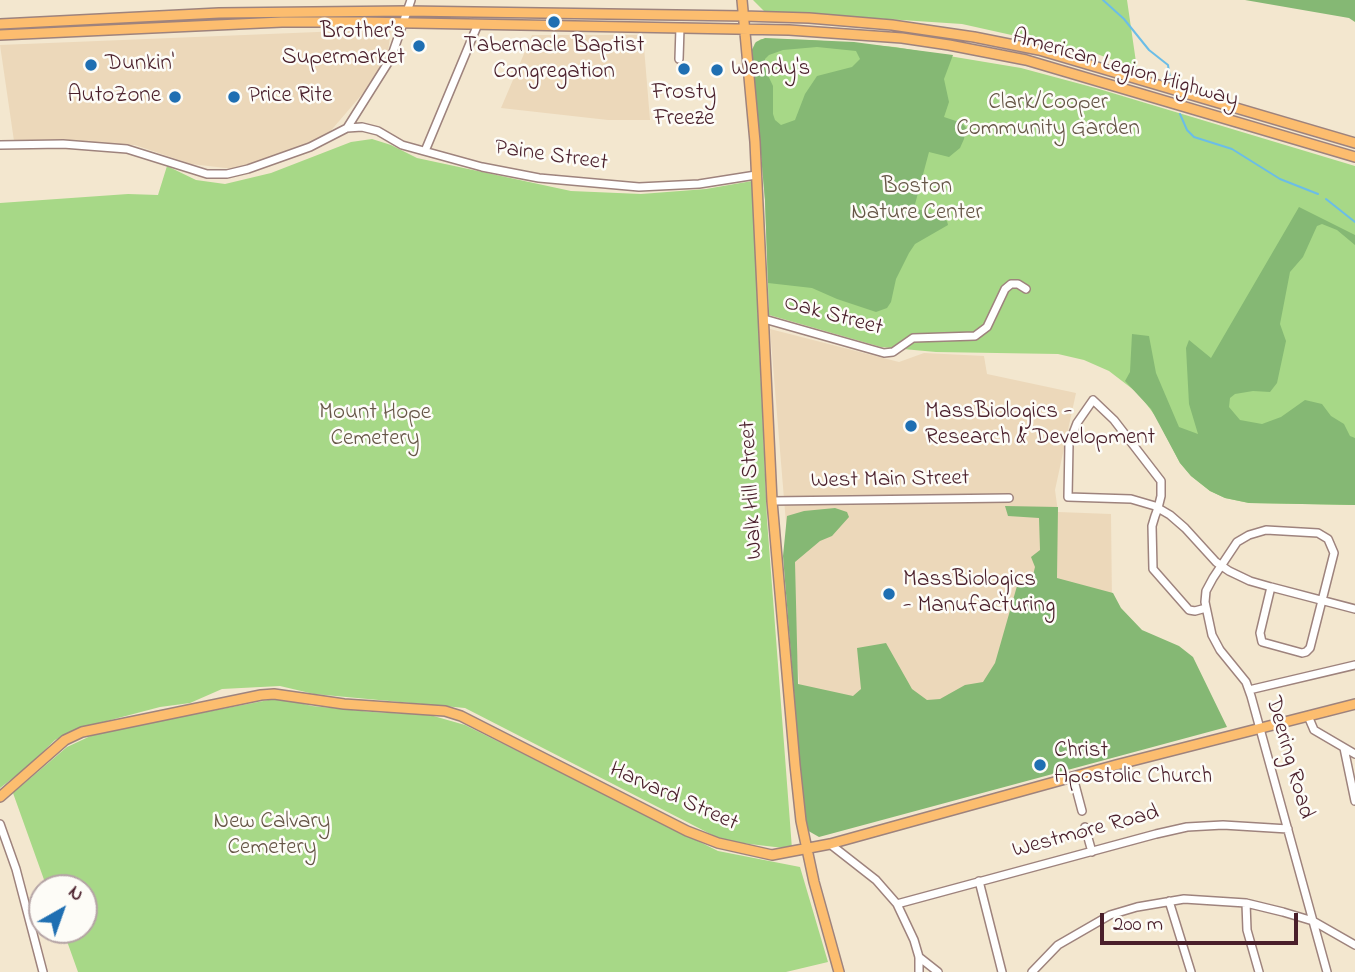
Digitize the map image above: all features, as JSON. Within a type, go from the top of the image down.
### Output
[{"type":"main road","name":"Walk Hill Street","points":[[742,0],[757,175],[772,501],[794,765],[801,821],[839,972]]},
{"type":"main road","name":"American Legion Highway","points":[[0,24],[219,13],[407,11],[743,16],[892,25],[974,37],[1095,65],[1355,143]]},
{"type":"main road","points":[[110,18],[111,30]]},
{"type":"main road","name":"American Legion Highway","points":[[0,35],[282,22],[744,29],[902,38],[982,51],[1082,75],[1355,157]]},
{"type":"main road","name":"Harvard Street","points":[[0,797],[65,740],[82,732],[274,694],[345,704],[444,711],[481,725],[653,814],[718,843],[772,855],[830,844],[1073,776],[1355,704]]},
{"type":"street","points":[[0,145],[63,144],[127,149],[195,171],[227,174],[248,169],[310,147],[347,128],[391,58],[411,0]]},
{"type":"street","points":[[425,151],[478,24]]},
{"type":"street","points":[[679,59],[680,28]]},
{"type":"street","name":"Paine Street","points":[[347,128],[362,127],[378,131],[402,145],[488,169],[539,178],[639,187],[699,184],[757,175]]},
{"type":"street","name":"Oak Street","points":[[764,319],[884,353],[893,352],[913,338],[975,336],[987,327],[1005,289],[1011,284],[1018,284],[1026,289]]},
{"type":"street","points":[[1271,587],[1260,638],[1267,645],[1307,652],[1311,648],[1322,600],[1334,554],[1328,539],[1318,533],[1266,530],[1249,535],[1237,542],[1221,566],[1206,591],[1206,608],[1189,610],[1153,569],[1152,526],[1158,508],[1161,481],[1114,420],[1093,400],[1077,423],[1069,444],[1068,498],[1131,499],[1158,508],[1185,528],[1221,566],[1250,581],[1271,587],[1322,600],[1355,608]]},
{"type":"street","name":"West Main Street","points":[[772,501],[1009,498]]},
{"type":"street","name":"Deering Road","points":[[1206,608],[1216,642],[1249,690],[1328,972]]},
{"type":"street","points":[[1249,690],[1355,665]]},
{"type":"street","points":[[1308,716],[1314,730],[1355,754]]},
{"type":"street","points":[[1344,748],[1355,801]]},
{"type":"street","points":[[1073,776],[1082,811]]},
{"type":"street","points":[[0,824],[16,869],[43,972]]},
{"type":"street","name":"Westmore Road","points":[[898,904],[1187,827],[1223,825],[1288,829]]},
{"type":"street","points":[[1085,827],[1092,852]]},
{"type":"street","points":[[830,844],[876,880],[898,904],[914,940],[919,957],[919,972]]},
{"type":"street","points":[[979,881],[1002,972]]},
{"type":"street","points":[[1032,972],[1058,945],[1110,915],[1170,901],[1218,900],[1246,903],[1313,921],[1355,945]]},
{"type":"street","points":[[1170,901],[1191,971],[1182,972]]},
{"type":"street","points":[[1246,903],[1247,930],[1259,972]]},
{"type":"street","points":[[919,957],[938,972]]},
{"type":"shaded area","points":[[391,29],[387,60],[370,85],[328,134],[308,148],[234,169],[191,164],[135,145],[14,141],[0,45]]},
{"type":"shaded area","points":[[532,35],[643,35],[650,120],[608,120],[501,108]]},
{"type":"shaded area","points":[[770,329],[899,362],[924,353],[984,356],[987,374],[1076,393],[1055,490],[1058,512],[1111,514],[1113,693],[801,705]]},
{"type":"green space","points":[[753,0],[1127,0],[1137,69],[1097,54],[962,24],[764,11]]},
{"type":"green space","points":[[1245,0],[1355,0],[1355,22],[1349,18]]},
{"type":"green space","points":[[765,38],[854,42],[953,55],[944,79],[949,102],[944,117],[962,123],[966,128],[964,139],[960,148],[949,157],[929,152],[914,208],[935,214],[947,221],[948,225],[915,244],[896,279],[887,308],[876,312],[812,288],[768,283],[765,200],[752,50],[756,42]],"holes":[[[817,47],[856,51],[860,59],[852,67],[817,76],[805,94],[795,120],[781,125],[775,120],[773,86],[765,69],[765,59],[769,55],[783,50]]]},
{"type":"green space","name":"Boston Nature Center","points":[[761,39],[895,47],[1021,68],[1355,166],[1355,505],[1249,503],[1225,498],[1210,491],[1180,463],[1156,417],[1139,394],[1109,371],[1084,360],[1058,354],[936,352],[881,347],[769,315],[765,200],[752,50],[755,43]]},
{"type":"green space","name":"Mount Hope Cemetery","points":[[372,139],[417,158],[571,191],[641,194],[706,189],[752,181],[767,520],[792,849],[724,841],[465,708],[314,694],[280,686],[222,689],[190,703],[160,707],[80,728],[55,740],[0,788],[0,203],[128,194],[158,195],[167,166],[196,180],[225,184],[271,173],[351,142]]},
{"type":"green space","points":[[1299,207],[1355,235],[1355,245],[1337,230],[1322,224],[1317,226],[1303,257],[1290,272],[1280,324],[1286,341],[1277,383],[1270,392],[1235,394],[1230,398],[1229,407],[1240,420],[1262,424],[1281,417],[1305,400],[1322,404],[1331,416],[1344,424],[1350,436],[1355,438],[1355,505],[1249,503],[1225,498],[1210,491],[1180,463],[1151,409],[1125,381],[1130,372],[1132,334],[1149,336],[1156,373],[1179,427],[1198,434],[1189,404],[1186,348],[1189,340],[1211,358]]},
{"type":"green space","points":[[1005,506],[1058,507],[1057,578],[1113,593],[1121,608],[1142,630],[1179,646],[1193,657],[1227,727],[819,837],[805,829],[783,556],[787,516],[804,511],[835,508],[847,512],[849,517],[832,536],[820,541],[795,562],[798,684],[853,696],[861,689],[857,648],[886,643],[912,689],[927,700],[940,699],[965,685],[983,682],[995,663],[1017,586],[1032,579],[1035,567],[1031,557],[1040,550],[1039,518],[1008,516]]},
{"type":"green space","name":"New Calvary Cemetery","points":[[279,698],[312,706],[430,715],[465,725],[718,851],[800,867],[828,962],[786,972],[78,972],[68,944],[98,944],[98,874],[42,874],[13,793],[67,747],[97,733]]},
{"type":"waterway","points":[[1103,0],[1124,19],[1149,50],[1168,65],[1170,78]]},
{"type":"waterway","points":[[1180,114],[1187,130],[1194,137],[1232,149],[1280,179],[1318,194]]},
{"type":"waterway","points":[[1326,199],[1355,222]]},
{"type":"place","name":"Tabernacle Baptist Congregation","points":[[554,22]]},
{"type":"place","name":"Brother’s Supermarket","points":[[419,46]]},
{"type":"place","name":"Dunkin'","points":[[91,65]]},
{"type":"place","name":"Frosty Freeze","points":[[684,69]]},
{"type":"place","name":"Wendy's","points":[[717,70]]},
{"type":"place","name":"AutoZone","points":[[175,97]]},
{"type":"place","name":"Price Rite","points":[[234,97]]},
{"type":"place","name":"MassBiologics - Research & Development","points":[[911,426]]},
{"type":"place","name":"MassBiologics - Manufacturing","points":[[889,594]]},
{"type":"place","name":"Christ Apostolic Church","points":[[1040,765]]},
{"type":"park label","name":"Clark/Cooper Community Garden","points":[[1048,117]]}]
